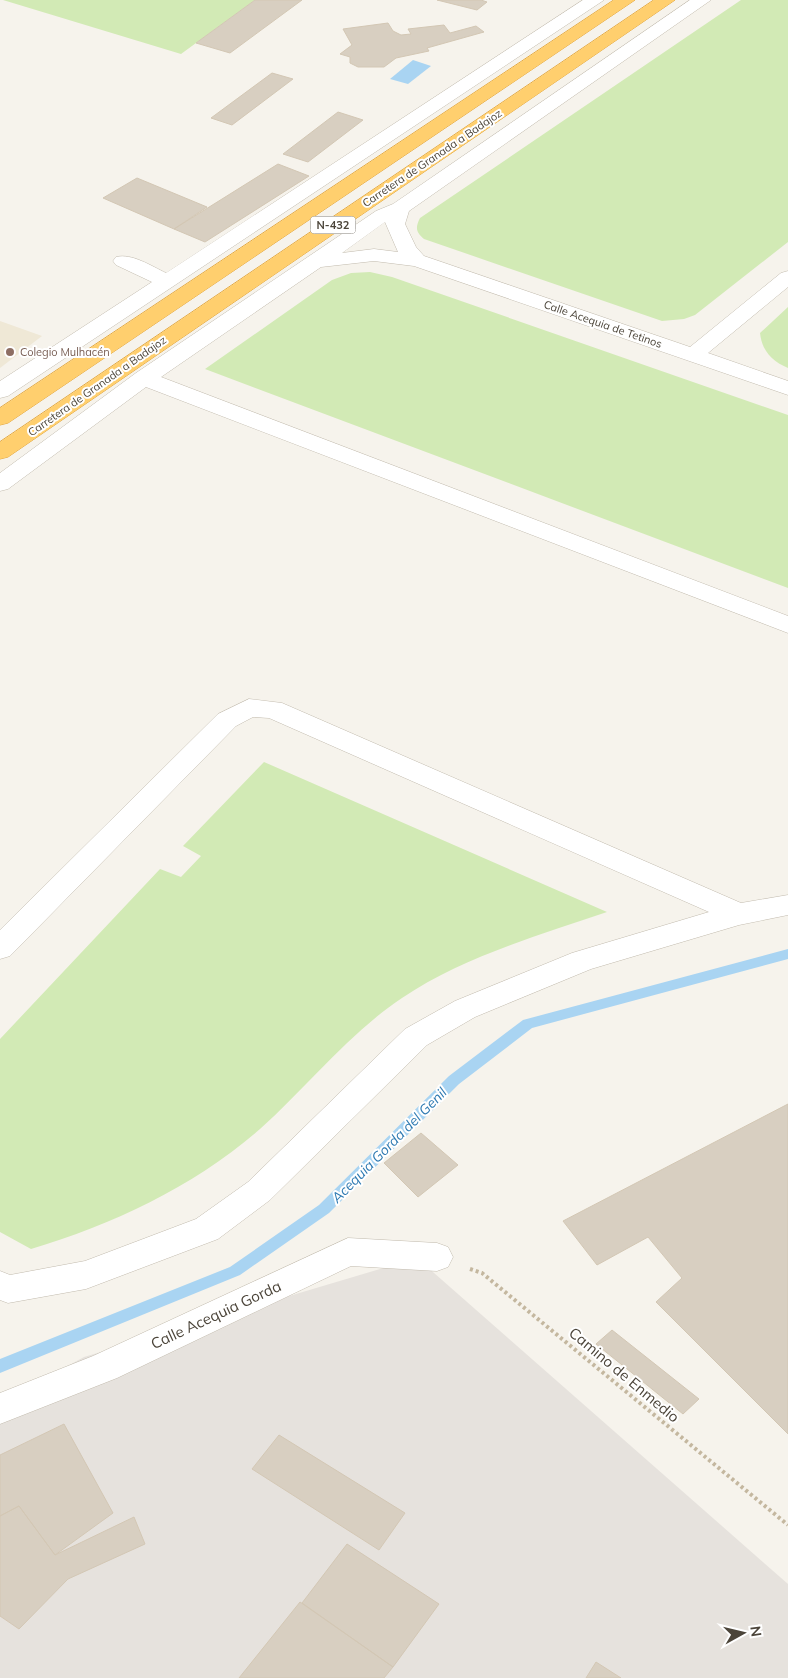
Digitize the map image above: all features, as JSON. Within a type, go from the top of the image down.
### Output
[{"type":"highway","name":"Carretera de Granada a Badajoz","points":[[0,418],[626,0]]},
{"type":"highway","name":"Carretera de Granada a Badajoz","points":[[0,452],[666,0]]},
{"type":"street","points":[[0,391],[595,0]]},
{"type":"street","points":[[0,484],[144,378],[384,215],[400,208],[702,0]]},
{"type":"street","points":[[400,208],[395,224],[407,250],[418,260]]},
{"type":"street","name":"Calle Acequia de Tetinos","points":[[315,262],[350,256],[374,255],[418,260],[788,388]]},
{"type":"street","points":[[123,262],[166,281]]},
{"type":"street","points":[[693,355],[788,277]]},
{"type":"street","points":[[144,378],[788,625]]},
{"type":"street","points":[[0,948],[227,720],[249,708],[273,709],[739,914]]},
{"type":"street","points":[[0,1285],[8,1290],[86,1275],[207,1229],[260,1191],[416,1037],[464,1008],[582,961],[739,914],[788,905]]},
{"type":"street","name":"Calle Acequia Gorda","points":[[0,1409],[105,1368],[348,1252],[437,1257]]},
{"type":"path","name":"Camino de Enmedio","points":[[437,1257],[482,1273],[788,1525]]},
{"type":"shaded area","name":"Colegio Mulhacén","points":[[0,321],[42,336],[0,368]]},
{"type":"shaded area","points":[[417,1258],[788,1584],[788,1678],[0,1678],[0,1403],[84,1357]]},
{"type":"green space","points":[[3,0],[255,0],[181,54]]},
{"type":"green space","points":[[741,0],[788,0],[788,242],[695,315],[684,319],[662,321],[424,239],[419,234],[417,225],[420,218]]},
{"type":"green space","points":[[370,272],[392,277],[788,415],[788,588],[205,369],[332,280],[351,273]]},
{"type":"green space","points":[[788,307],[788,368],[769,355],[763,345],[760,333]]},
{"type":"green space","points":[[264,762],[607,912],[475,959],[425,984],[382,1012],[346,1044],[278,1113],[235,1149],[208,1168],[181,1185],[123,1215],[93,1228],[31,1249],[0,1232],[0,1039],[160,869],[181,877],[201,856],[183,846]]},
{"type":"water","points":[[413,60],[431,66],[408,84],[390,79]]},
{"type":"building","points":[[255,0],[302,0],[230,53],[196,43]]},
{"type":"building","points":[[437,0],[481,0],[487,2],[477,10]]},
{"type":"building","points":[[388,23],[393,31],[401,35],[411,34],[408,29],[444,25],[450,33],[476,26],[484,32],[427,48],[429,51],[396,58],[384,67],[358,67],[350,63],[350,57],[340,54],[352,45],[343,29]]},
{"type":"building","points":[[272,73],[293,79],[232,125],[211,118]]},
{"type":"building","points":[[338,112],[363,120],[308,162],[283,154]]},
{"type":"building","points":[[278,164],[309,176],[205,242],[174,229]]},
{"type":"building","points":[[137,178],[207,207],[174,229],[103,198]]},
{"type":"building","points":[[788,1104],[788,1434],[656,1302],[682,1278],[648,1237],[597,1265],[563,1221]]},
{"type":"building","points":[[421,1133],[458,1165],[418,1197],[384,1163]]},
{"type":"building","points":[[612,1330],[699,1399],[683,1414],[596,1344]]},
{"type":"building","points":[[64,1424],[113,1513],[55,1555],[19,1506],[0,1516],[0,1455]]},
{"type":"building","points":[[279,1435],[405,1513],[379,1550],[252,1469]]},
{"type":"building","points":[[19,1506],[55,1555],[134,1517],[145,1544],[68,1579],[19,1629],[0,1616],[0,1516]]},
{"type":"building","points":[[347,1544],[439,1604],[393,1667],[302,1603]]},
{"type":"building","points":[[300,1602],[393,1667],[384,1678],[239,1678]]},
{"type":"building","points":[[596,1662],[621,1678],[586,1678]]},
{"type":"waterway","name":"Acequia Gorda del Genil","points":[[0,1366],[235,1271],[324,1209],[454,1080],[528,1024],[788,954]]},
{"type":"place","name":"Colegio Mulhacén","points":[[10,352]]}]
